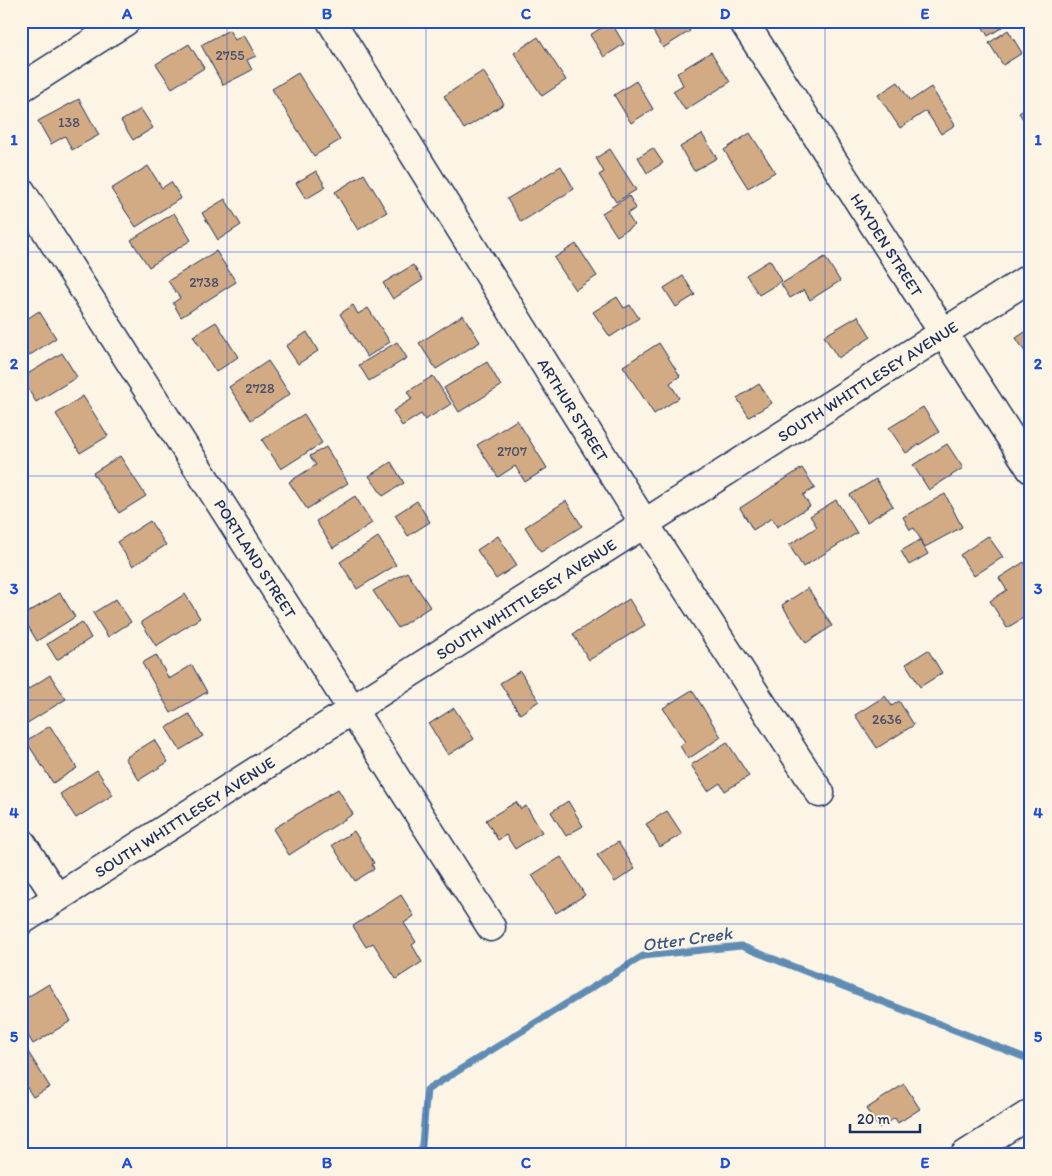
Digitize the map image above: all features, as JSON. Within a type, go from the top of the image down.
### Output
[{"type":"street","points":[[21,88],[126,21]]},
{"type":"street","name":"ARTHUR STREET","points":[[331,21],[644,523],[820,793]]},
{"type":"street","name":"HAYDEN STREET","points":[[743,21],[945,332],[1031,469]]},
{"type":"street","name":"PORTLAND STREET","points":[[21,191],[491,927]]},
{"type":"street","name":"SOUTH WHITTLESEY AVENUE","points":[[21,921],[1031,277]]},
{"type":"street","points":[[21,842],[57,898]]},
{"type":"street","points":[[965,1155],[1031,1113]]},
{"type":"building","points":[[647,21],[684,21],[690,31],[663,48]]},
{"type":"building","points":[[979,21],[1003,21],[1006,25],[988,36]]},
{"type":"building","points":[[611,22],[624,44],[604,57],[590,35]]},
{"type":"building","points":[[229,30],[235,40],[244,35],[256,56],[247,60],[252,70],[223,85],[201,45]]},
{"type":"building","points":[[1008,30],[1022,53],[1003,65],[989,43]]},
{"type":"building","points":[[538,37],[566,80],[542,96],[514,53]]},
{"type":"building","points":[[189,44],[204,68],[172,88],[156,64]]},
{"type":"building","points":[[711,52],[730,82],[685,110],[673,91],[683,85],[677,73]]},
{"type":"building","points":[[483,71],[504,104],[464,129],[444,96]]},
{"type":"building","points":[[298,73],[340,140],[314,156],[272,89]]},
{"type":"building","points":[[636,81],[653,109],[631,123],[614,95]]},
{"type":"building","points":[[898,82],[910,101],[931,87],[955,125],[941,134],[926,111],[900,128],[878,95]]},
{"type":"building","points":[[79,99],[99,135],[72,150],[65,136],[51,144],[38,121]]},
{"type":"building","points":[[1031,105],[1031,131],[1019,113]]},
{"type":"building","points":[[141,109],[153,128],[133,140],[121,121]]},
{"type":"building","points":[[750,133],[775,172],[748,188],[724,150]]},
{"type":"building","points":[[702,134],[717,158],[694,171],[680,147]]},
{"type":"building","points":[[653,148],[663,163],[647,173],[638,157]]},
{"type":"building","points":[[610,149],[636,190],[616,202],[599,175],[604,172],[596,158]]},
{"type":"building","points":[[148,166],[162,188],[171,182],[181,198],[136,227],[111,189]]},
{"type":"building","points":[[561,166],[574,189],[521,222],[507,199]]},
{"type":"building","points":[[316,171],[326,187],[306,199],[296,183]]},
{"type":"building","points":[[364,174],[387,212],[358,230],[335,192]]},
{"type":"building","points":[[629,196],[636,208],[627,214],[634,225],[617,236],[602,213]]},
{"type":"building","points":[[225,199],[241,225],[218,240],[202,213]]},
{"type":"building","points":[[174,213],[191,240],[149,267],[131,240]]},
{"type":"building","points":[[576,244],[597,276],[575,290],[554,258]]},
{"type":"building","points":[[216,251],[236,282],[181,317],[173,303],[180,298],[168,281]]},
{"type":"building","points":[[825,257],[840,281],[810,300],[804,290],[790,298],[781,284]]},
{"type":"building","points":[[770,260],[782,281],[759,295],[746,275]]},
{"type":"building","points":[[413,265],[423,280],[393,299],[383,283]]},
{"type":"building","points":[[683,276],[695,295],[676,307],[664,288]]},
{"type":"building","points":[[617,297],[624,308],[630,305],[639,318],[610,337],[593,312]]},
{"type":"building","points":[[353,305],[358,314],[368,308],[390,342],[367,357],[340,314]]},
{"type":"building","points":[[39,311],[56,338],[21,361],[21,323]]},
{"type":"building","points":[[463,315],[480,342],[436,369],[419,343]]},
{"type":"building","points":[[858,316],[871,337],[838,358],[824,336]]},
{"type":"building","points":[[216,322],[238,357],[216,372],[193,336]]},
{"type":"building","points":[[1031,328],[1031,361],[1016,338]]},
{"type":"building","points":[[307,332],[318,351],[298,364],[286,346]]},
{"type":"building","points":[[397,342],[407,358],[369,381],[359,365]]},
{"type":"building","points":[[659,343],[680,376],[670,383],[679,398],[654,414],[623,366]]},
{"type":"building","points":[[62,353],[77,377],[36,402],[21,378]]},
{"type":"building","points":[[268,361],[290,394],[251,420],[229,387]]},
{"type":"building","points":[[487,362],[501,386],[459,412],[444,388]]},
{"type":"building","points":[[433,376],[451,404],[425,420],[421,414],[402,426],[393,411],[412,399],[407,392]]},
{"type":"building","points":[[759,384],[772,403],[749,417],[737,398]]},
{"type":"building","points":[[83,396],[108,436],[80,453],[56,414]]},
{"type":"building","points":[[923,407],[939,432],[906,453],[889,428]]},
{"type":"building","points":[[304,414],[322,443],[281,469],[262,440]]},
{"type":"building","points":[[517,420],[547,468],[525,482],[515,466],[498,477],[477,445]]},
{"type":"building","points":[[947,444],[963,468],[929,490],[913,465]]},
{"type":"building","points":[[326,447],[348,483],[307,509],[289,482],[316,465],[310,456]]},
{"type":"building","points":[[120,456],[146,496],[119,513],[93,473]]},
{"type":"building","points":[[391,462],[404,483],[383,496],[369,476]]},
{"type":"building","points":[[802,468],[815,488],[803,495],[810,506],[777,527],[772,518],[753,530],[740,508]]},
{"type":"building","points":[[876,479],[893,506],[867,522],[850,495]]},
{"type":"building","points":[[945,494],[962,527],[925,547],[914,528],[910,530],[903,517]]},
{"type":"building","points":[[355,496],[372,523],[333,548],[316,521]]},
{"type":"building","points":[[836,500],[857,533],[803,567],[789,545],[817,527],[810,516]]},
{"type":"building","points":[[417,501],[430,522],[408,536],[395,515]]},
{"type":"building","points":[[566,501],[582,526],[541,552],[525,527]]},
{"type":"building","points":[[150,521],[166,545],[133,566],[117,542]]},
{"type":"building","points":[[498,536],[517,565],[496,579],[477,550]]},
{"type":"building","points":[[988,536],[1003,557],[974,576],[960,555]]},
{"type":"building","points":[[378,537],[396,565],[357,589],[340,562]]},
{"type":"building","points":[[920,540],[928,554],[909,565],[901,551]]},
{"type":"building","points":[[1024,562],[1031,572],[1031,613],[1007,628],[990,601],[1007,590],[999,578]]},
{"type":"building","points":[[407,572],[430,607],[398,628],[373,591]]},
{"type":"building","points":[[808,588],[832,626],[806,643],[782,605]]},
{"type":"building","points":[[60,593],[75,617],[37,641],[22,616]]},
{"type":"building","points":[[185,594],[200,618],[156,646],[141,622]]},
{"type":"building","points":[[116,599],[131,622],[108,637],[93,613]]},
{"type":"building","points":[[629,599],[645,625],[589,660],[573,634]]},
{"type":"building","points":[[82,622],[91,638],[57,660],[47,644]]},
{"type":"building","points":[[928,650],[942,673],[920,687],[906,664]]},
{"type":"building","points":[[156,655],[169,679],[192,665],[207,692],[171,713],[142,663]]},
{"type":"building","points":[[520,671],[539,701],[520,714],[500,683]]},
{"type":"building","points":[[50,675],[66,699],[21,727],[21,681],[27,690]]},
{"type":"building","points":[[692,690],[721,737],[688,759],[680,746],[685,742],[663,708]]},
{"type":"building","points":[[885,696],[892,706],[899,701],[914,725],[877,748],[855,715]]},
{"type":"building","points":[[454,708],[474,739],[448,755],[429,724]]},
{"type":"building","points":[[189,714],[203,736],[180,750],[166,728]]},
{"type":"building","points":[[50,726],[77,768],[53,783],[26,741]]},
{"type":"building","points":[[154,740],[168,762],[139,780],[125,758]]},
{"type":"building","points":[[727,742],[749,776],[725,791],[720,783],[708,791],[691,765]]},
{"type":"building","points":[[97,770],[113,795],[76,818],[60,794]]},
{"type":"building","points":[[338,789],[353,814],[289,855],[273,829]]},
{"type":"building","points":[[568,801],[583,826],[566,836],[551,812]]},
{"type":"building","points":[[516,802],[521,809],[526,806],[542,832],[515,849],[506,835],[498,840],[486,820]]},
{"type":"building","points":[[667,811],[682,834],[660,847],[646,824]]},
{"type":"building","points":[[354,831],[374,863],[372,864],[374,869],[355,881],[332,845]]},
{"type":"building","points":[[618,842],[635,869],[615,882],[597,855]]},
{"type":"building","points":[[561,857],[585,895],[556,913],[532,875]]},
{"type":"building","points":[[401,895],[414,916],[404,923],[416,942],[412,945],[422,962],[396,979],[373,943],[366,947],[353,926]]},
{"type":"building","points":[[49,984],[71,1021],[33,1044],[27,1034],[21,1038],[21,1001]]},
{"type":"building","points":[[25,1047],[50,1087],[33,1097],[24,1083],[21,1084],[21,1049]]},
{"type":"building","points":[[904,1084],[920,1109],[898,1123],[895,1118],[879,1128],[866,1109]]},
{"type":"waterway","name":"Otter Creek","points":[[421,1155],[427,1090],[643,956],[741,946],[1031,1060]]}]
